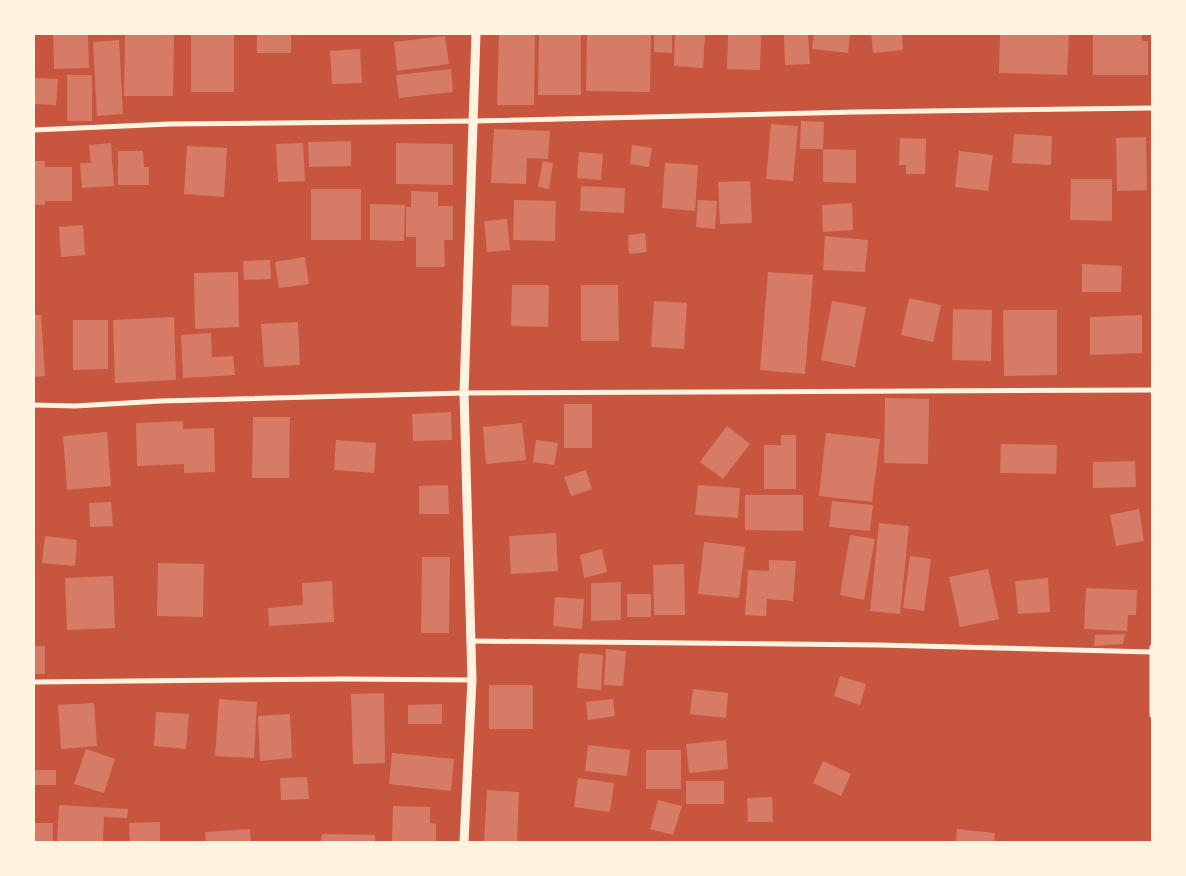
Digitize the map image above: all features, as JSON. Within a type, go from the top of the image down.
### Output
[{"type":"street","points":[[464,842],[472,680],[472,641],[464,394],[476,34]]},
{"type":"street","points":[[34,130],[170,124],[473,121],[845,112],[1152,108]]},
{"type":"street","points":[[34,405],[75,406],[161,401],[464,394],[1152,390]]},
{"type":"street","points":[[472,641],[879,645],[1152,652]]},
{"type":"street","points":[[1152,647],[1152,715]]},
{"type":"street","points":[[34,682],[343,679],[472,680]]},
{"type":"building","points":[[53,34],[88,34],[89,68],[54,69]]},
{"type":"building","points":[[125,34],[174,34],[173,96],[124,96]]},
{"type":"building","points":[[191,34],[234,34],[234,92],[191,92]]},
{"type":"building","points":[[257,34],[291,34],[291,53],[257,53]]},
{"type":"building","points":[[499,34],[535,34],[534,105],[497,105]]},
{"type":"building","points":[[539,34],[581,34],[581,95],[538,95]]},
{"type":"building","points":[[587,34],[651,34],[650,92],[586,91]]},
{"type":"building","points":[[654,34],[672,34],[672,53],[654,52]]},
{"type":"building","points":[[675,34],[705,34],[703,68],[674,66]]},
{"type":"building","points":[[728,34],[761,34],[760,70],[727,69]]},
{"type":"building","points":[[784,34],[808,34],[810,64],[785,65]]},
{"type":"building","points":[[814,34],[850,34],[848,53],[812,49]]},
{"type":"building","points":[[871,34],[902,34],[903,50],[873,53]]},
{"type":"building","points":[[1000,34],[1069,34],[1067,75],[999,73]]},
{"type":"building","points":[[1093,34],[1142,34],[1142,41],[1148,41],[1148,75],[1093,75]]},
{"type":"building","points":[[445,36],[449,64],[397,71],[394,42]]},
{"type":"building","points":[[119,40],[123,114],[97,116],[93,42]]},
{"type":"building","points":[[360,49],[362,83],[332,84],[330,51]]},
{"type":"building","points":[[451,69],[453,92],[399,98],[396,75]]},
{"type":"building","points":[[67,75],[92,75],[92,121],[67,121]]},
{"type":"building","points":[[34,78],[58,79],[56,105],[34,104]]},
{"type":"building","points":[[801,121],[824,122],[823,149],[800,149]]},
{"type":"building","points":[[771,124],[798,126],[793,181],[766,179]]},
{"type":"building","points":[[494,129],[550,131],[548,159],[527,158],[526,184],[491,183]]},
{"type":"building","points":[[1014,134],[1052,136],[1051,165],[1012,163]]},
{"type":"building","points":[[1146,137],[1147,190],[1117,191],[1116,138]]},
{"type":"building","points":[[900,138],[926,139],[925,174],[906,174],[906,165],[899,165]]},
{"type":"building","points":[[351,141],[351,166],[309,167],[308,142]]},
{"type":"building","points":[[111,143],[114,186],[82,188],[80,163],[91,163],[89,145]]},
{"type":"building","points":[[303,143],[305,181],[278,182],[276,144]]},
{"type":"building","points":[[396,143],[453,144],[453,185],[396,184]]},
{"type":"building","points":[[632,145],[652,148],[649,167],[630,164]]},
{"type":"building","points":[[187,146],[227,148],[224,197],[184,194]]},
{"type":"building","points":[[823,149],[856,150],[856,183],[823,182]]},
{"type":"building","points":[[118,151],[143,151],[144,167],[149,167],[149,185],[118,185]]},
{"type":"building","points":[[959,151],[993,155],[988,191],[955,187]]},
{"type":"building","points":[[579,152],[603,154],[601,180],[577,178]]},
{"type":"building","points":[[34,161],[45,161],[45,167],[72,167],[72,201],[45,201],[45,205],[34,205]]},
{"type":"building","points":[[543,161],[553,163],[549,189],[538,187]]},
{"type":"building","points":[[665,163],[698,165],[695,211],[662,208]]},
{"type":"building","points":[[1071,179],[1112,179],[1112,221],[1070,220]]},
{"type":"building","points":[[750,181],[752,223],[720,224],[718,182]]},
{"type":"building","points":[[581,186],[625,188],[624,213],[580,211]]},
{"type":"building","points":[[311,189],[361,189],[361,240],[311,240]]},
{"type":"building","points":[[411,191],[438,192],[438,206],[453,206],[453,240],[444,240],[445,267],[416,267],[416,237],[406,237],[406,207],[411,207]]},
{"type":"building","points":[[514,200],[556,201],[555,241],[513,240]]},
{"type":"building","points":[[698,200],[717,201],[715,229],[696,227]]},
{"type":"building","points":[[852,203],[853,230],[823,232],[822,205]]},
{"type":"building","points":[[370,204],[405,205],[404,241],[370,240]]},
{"type":"building","points":[[507,219],[510,250],[487,252],[484,221]]},
{"type":"building","points":[[83,225],[85,255],[61,257],[59,227]]},
{"type":"building","points":[[645,233],[647,252],[629,254],[628,235]]},
{"type":"building","points":[[825,236],[868,240],[865,272],[823,270]]},
{"type":"building","points":[[305,257],[309,284],[279,288],[275,262]]},
{"type":"building","points":[[270,260],[271,279],[244,280],[243,261]]},
{"type":"building","points":[[1082,264],[1122,266],[1121,292],[1082,292]]},
{"type":"building","points":[[238,272],[239,327],[195,329],[194,273]]},
{"type":"building","points":[[768,272],[813,275],[805,374],[760,370]]},
{"type":"building","points":[[512,285],[549,285],[548,327],[511,326]]},
{"type":"building","points":[[581,285],[618,285],[619,341],[581,341]]},
{"type":"building","points":[[909,298],[941,305],[933,342],[901,335]]},
{"type":"building","points":[[654,301],[687,303],[684,349],[651,347]]},
{"type":"building","points":[[832,301],[866,307],[855,367],[821,360]]},
{"type":"building","points":[[953,309],[992,310],[991,361],[952,360]]},
{"type":"building","points":[[1003,310],[1057,310],[1057,375],[1004,376]]},
{"type":"building","points":[[34,315],[41,315],[45,376],[34,377]]},
{"type":"building","points":[[1142,315],[1142,353],[1090,355],[1090,317]]},
{"type":"building","points":[[174,317],[176,380],[115,383],[113,320]]},
{"type":"building","points":[[73,320],[108,320],[108,369],[73,370]]},
{"type":"building","points":[[298,322],[300,365],[264,367],[261,324]]},
{"type":"building","points":[[211,333],[212,357],[233,356],[235,375],[183,378],[181,335]]},
{"type":"building","points":[[885,398],[929,399],[928,464],[884,463]]},
{"type":"building","points":[[564,404],[592,404],[592,448],[564,448]]},
{"type":"building","points":[[451,412],[452,440],[413,441],[412,414]]},
{"type":"building","points":[[253,417],[290,417],[289,478],[252,478]]},
{"type":"building","points":[[183,421],[183,429],[214,428],[215,472],[184,473],[184,464],[137,466],[136,423]]},
{"type":"building","points":[[522,423],[526,460],[486,464],[483,427]]},
{"type":"building","points":[[727,426],[750,444],[723,479],[700,462]]},
{"type":"building","points":[[107,432],[111,486],[67,490],[63,436]]},
{"type":"building","points":[[826,433],[880,439],[872,502],[819,496]]},
{"type":"building","points":[[781,435],[796,435],[796,489],[764,489],[764,445],[781,445]]},
{"type":"building","points":[[336,440],[376,443],[374,473],[334,470]]},
{"type":"building","points":[[536,440],[558,443],[554,465],[533,462]]},
{"type":"building","points":[[1001,444],[1057,445],[1056,474],[1000,473]]},
{"type":"building","points":[[1135,461],[1136,487],[1093,488],[1093,462]]},
{"type":"building","points":[[586,470],[592,489],[571,496],[564,477]]},
{"type":"building","points":[[448,485],[449,514],[419,514],[419,486]]},
{"type":"building","points":[[698,485],[740,488],[738,518],[695,515]]},
{"type":"building","points":[[745,495],[803,495],[803,531],[745,530]]},
{"type":"building","points":[[832,501],[873,505],[870,531],[829,527]]},
{"type":"building","points":[[111,502],[113,526],[90,527],[89,503]]},
{"type":"building","points":[[1139,509],[1144,541],[1116,546],[1110,515]]},
{"type":"building","points":[[879,523],[909,526],[900,614],[870,611]]},
{"type":"building","points":[[556,533],[558,571],[511,574],[509,536]]},
{"type":"building","points":[[850,535],[875,539],[864,600],[840,595]]},
{"type":"building","points":[[45,536],[77,540],[75,566],[42,563]]},
{"type":"building","points":[[704,542],[745,547],[739,598],[698,594]]},
{"type":"building","points":[[602,549],[607,572],[584,578],[580,555]]},
{"type":"building","points":[[910,556],[931,559],[924,611],[903,608]]},
{"type":"building","points":[[422,557],[450,557],[449,633],[421,633]]},
{"type":"building","points":[[769,560],[796,561],[793,601],[767,599],[766,616],[745,615],[748,570],[769,571]]},
{"type":"building","points":[[158,563],[204,564],[203,617],[157,616]]},
{"type":"building","points":[[684,564],[685,615],[654,615],[653,565]]},
{"type":"building","points":[[988,569],[999,619],[960,627],[949,577]]},
{"type":"building","points":[[113,576],[115,628],[67,630],[65,578]]},
{"type":"building","points":[[1048,578],[1050,612],[1018,614],[1015,581]]},
{"type":"building","points":[[332,581],[334,622],[269,626],[268,608],[303,605],[302,583]]},
{"type":"building","points":[[621,582],[621,620],[591,621],[591,583]]},
{"type":"building","points":[[1086,588],[1137,590],[1136,615],[1128,615],[1127,631],[1084,629]]},
{"type":"building","points":[[627,594],[651,594],[651,617],[627,617]]},
{"type":"building","points":[[555,597],[584,599],[582,629],[553,626]]},
{"type":"building","points":[[1125,634],[1123,644],[1094,646],[1095,635]]},
{"type":"building","points":[[34,646],[45,646],[45,674],[34,674]]},
{"type":"building","points":[[606,649],[626,651],[623,686],[604,685]]},
{"type":"building","points":[[579,653],[603,655],[601,690],[577,688]]},
{"type":"building","points":[[840,676],[866,684],[860,705],[834,696]]},
{"type":"building","points":[[489,685],[533,685],[533,729],[489,729]]},
{"type":"building","points":[[693,689],[728,693],[726,718],[690,714]]},
{"type":"building","points":[[384,693],[385,763],[353,764],[351,694]]},
{"type":"building","points":[[219,699],[257,702],[254,758],[215,756]]},
{"type":"building","points":[[613,699],[615,716],[588,720],[586,702]]},
{"type":"building","points":[[94,703],[97,746],[61,749],[58,705]]},
{"type":"building","points":[[442,704],[442,724],[408,724],[408,705]]},
{"type":"building","points":[[156,712],[189,714],[186,749],[154,746]]},
{"type":"building","points":[[290,714],[292,758],[260,761],[258,716]]},
{"type":"building","points":[[726,740],[728,769],[689,773],[686,744]]},
{"type":"building","points":[[588,745],[630,750],[627,776],[585,771]]},
{"type":"building","points":[[86,749],[115,759],[104,793],[74,784]]},
{"type":"building","points":[[646,750],[681,750],[681,789],[646,789]]},
{"type":"building","points":[[392,753],[454,759],[451,791],[389,784]]},
{"type":"building","points":[[823,761],[851,774],[841,796],[813,783]]},
{"type":"building","points":[[34,770],[56,770],[56,785],[34,785]]},
{"type":"building","points":[[307,777],[309,799],[281,800],[280,778]]},
{"type":"building","points":[[578,778],[614,783],[610,812],[574,807]]},
{"type":"building","points":[[686,781],[724,781],[724,804],[686,804]]},
{"type":"building","points":[[487,790],[519,792],[517,842],[484,842]]},
{"type":"building","points":[[772,797],[773,822],[748,822],[747,798]]},
{"type":"building","points":[[658,800],[682,806],[673,835],[650,829]]},
{"type":"building","points":[[59,805],[128,809],[127,818],[104,817],[103,842],[57,842]]},
{"type":"building","points":[[393,806],[430,807],[430,823],[436,824],[436,842],[392,842]]},
{"type":"building","points":[[160,822],[160,842],[130,842],[129,823]]},
{"type":"building","points":[[34,823],[53,823],[53,842],[34,842]]},
{"type":"building","points":[[250,829],[251,842],[206,842],[205,832]]},
{"type":"building","points":[[957,829],[995,833],[994,842],[956,842]]},
{"type":"building","points":[[322,834],[375,835],[375,842],[321,842]]}]
